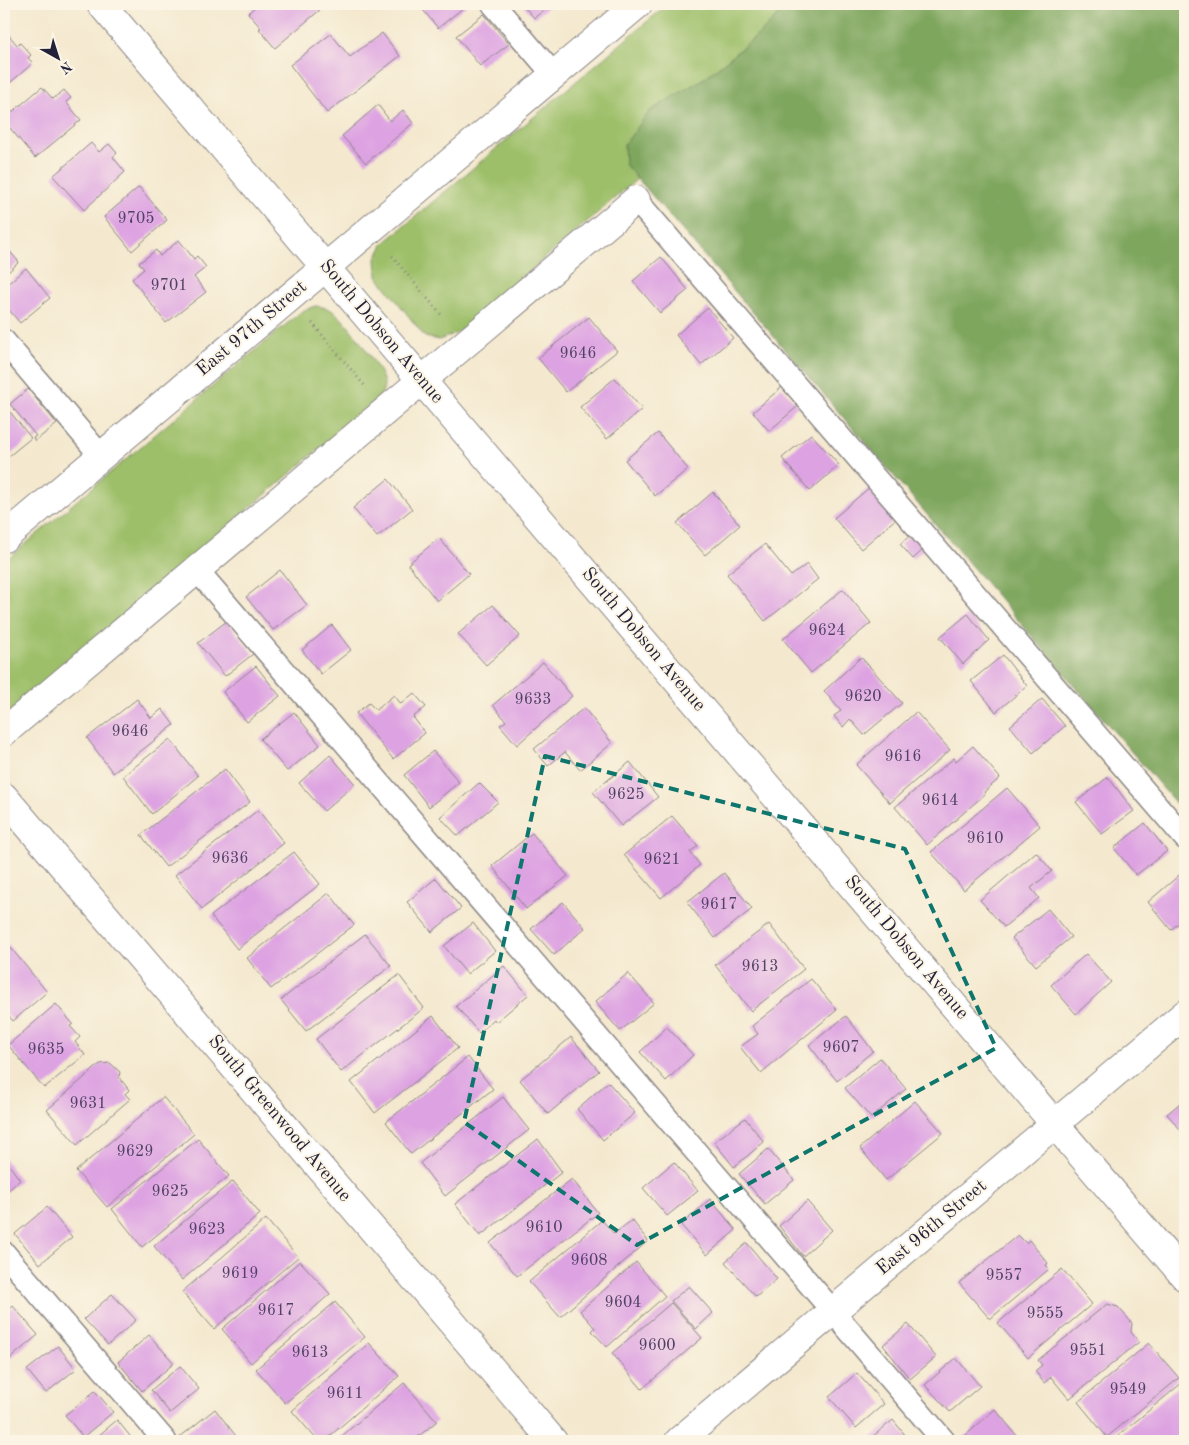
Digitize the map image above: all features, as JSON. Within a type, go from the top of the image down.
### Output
[{"type":"street","name":"South Dobson Avenue","points":[[101,4],[1185,1277]]},
{"type":"street","name":"East 97th Street","points":[[4,538],[638,4]]},
{"type":"street","points":[[4,732],[636,200]]},
{"type":"street","name":"South Greenwood Avenue","points":[[4,797],[553,1441]]},
{"type":"street","name":"East 96th Street","points":[[679,1441],[1185,1014]]},
{"type":"lane","points":[[493,4],[554,75]]},
{"type":"lane","points":[[636,200],[1185,838]]},
{"type":"lane","points":[[4,341],[101,456]]},
{"type":"lane","points":[[197,570],[944,1441]]},
{"type":"lane","points":[[4,1253],[164,1441]]},
{"type":"path","points":[[391,256],[447,322]]},
{"type":"path","points":[[306,317],[369,390]]},
{"type":"highlighted area","points":[[545,756],[905,849],[996,1048],[637,1245],[464,1122]]},
{"type":"green space","points":[[668,4],[790,4],[758,35],[706,77],[650,111],[625,164],[637,179],[457,333],[439,340],[425,337],[377,276],[376,258],[384,243]]},
{"type":"green space","points":[[790,4],[1185,4],[1185,814],[625,164],[624,145],[650,111],[706,77],[758,35]]},
{"type":"green space","points":[[315,306],[328,309],[336,314],[344,321],[365,349],[384,384],[380,396],[4,716],[4,562],[302,311]]},
{"type":"building","points":[[258,4],[327,4],[275,48],[248,13]]},
{"type":"building","points":[[418,4],[468,4],[438,28]]},
{"type":"building","points":[[522,4],[552,4],[534,18]]},
{"type":"building","points":[[484,14],[509,44],[480,66],[456,36]]},
{"type":"building","points":[[4,29],[17,45],[20,43],[31,55],[28,58],[33,63],[4,88]]},
{"type":"building","points":[[382,33],[400,56],[327,113],[290,65],[331,34],[350,57]]},
{"type":"building","points":[[42,87],[53,99],[64,90],[71,98],[66,102],[81,120],[35,158],[4,119]]},
{"type":"building","points":[[378,105],[390,121],[403,110],[413,123],[366,163],[342,136]]},
{"type":"building","points":[[91,143],[99,152],[109,144],[117,153],[113,157],[125,172],[84,210],[53,176]]},
{"type":"building","points":[[139,187],[167,220],[132,251],[104,217]]},
{"type":"building","points":[[179,240],[194,259],[197,256],[206,267],[194,277],[206,292],[166,323],[132,279],[144,269],[139,263],[156,250],[160,256]]},
{"type":"building","points":[[4,245],[19,262],[4,276]]},
{"type":"building","points":[[661,257],[688,290],[660,313],[633,281]]},
{"type":"building","points":[[26,268],[50,298],[20,323],[4,304],[4,287]]},
{"type":"building","points":[[708,308],[733,338],[701,365],[676,335]]},
{"type":"building","points":[[589,317],[617,351],[566,392],[538,358]]},
{"type":"building","points":[[615,378],[642,409],[607,439],[580,407]]},
{"type":"building","points":[[782,387],[798,406],[769,431],[753,412]]},
{"type":"building","points":[[28,389],[57,424],[35,441],[33,438],[36,436],[10,404]]},
{"type":"building","points":[[7,408],[31,438],[4,460],[4,410]]},
{"type":"building","points":[[658,433],[688,469],[655,496],[625,460]]},
{"type":"building","points":[[811,434],[839,465],[810,491],[782,458]]},
{"type":"building","points":[[388,479],[412,509],[377,537],[353,508]]},
{"type":"building","points":[[871,486],[898,517],[861,549],[834,518]]},
{"type":"building","points":[[713,492],[740,525],[705,555],[677,523]]},
{"type":"building","points":[[912,534],[925,548],[913,559],[900,544]]},
{"type":"building","points":[[439,538],[469,574],[437,601],[408,564]]},
{"type":"building","points":[[765,544],[791,576],[807,564],[818,579],[765,621],[727,574]]},
{"type":"building","points":[[280,570],[307,605],[273,630],[246,597]]},
{"type":"building","points":[[843,589],[871,623],[811,673],[783,639]]},
{"type":"building","points":[[493,605],[520,636],[486,665],[458,634]]},
{"type":"building","points":[[968,614],[989,640],[963,664],[940,637]]},
{"type":"building","points":[[227,621],[253,654],[225,676],[198,643]]},
{"type":"building","points":[[332,625],[351,650],[321,674],[302,650]]},
{"type":"building","points":[[1003,655],[1027,686],[996,712],[971,681]]},
{"type":"building","points":[[861,657],[902,703],[864,735],[850,719],[843,727],[834,716],[841,711],[824,691]]},
{"type":"building","points":[[543,662],[572,696],[517,745],[500,725],[506,721],[493,705]]},
{"type":"building","points":[[256,666],[280,696],[247,722],[223,692]]},
{"type":"building","points":[[414,693],[426,707],[413,717],[425,733],[393,759],[356,713],[369,703],[376,710],[394,695],[401,704]]},
{"type":"building","points":[[137,699],[151,718],[162,709],[174,725],[113,773],[87,738]]},
{"type":"building","points":[[1042,699],[1065,726],[1033,753],[1010,726]]},
{"type":"building","points":[[584,708],[612,743],[580,770],[565,752],[548,766],[534,749]]},
{"type":"building","points":[[294,712],[320,745],[287,771],[260,739]]},
{"type":"building","points":[[916,712],[950,750],[890,803],[856,765]]},
{"type":"building","points":[[170,739],[198,776],[152,814],[123,776]]},
{"type":"building","points":[[973,746],[1000,778],[984,792],[985,794],[927,845],[895,807],[954,758],[956,761]]},
{"type":"building","points":[[433,751],[459,782],[429,807],[404,775]]},
{"type":"building","points":[[330,755],[355,784],[324,811],[299,783]]},
{"type":"building","points":[[630,762],[658,797],[621,826],[593,792]]},
{"type":"building","points":[[225,769],[250,802],[166,867],[141,835]]},
{"type":"building","points":[[1108,777],[1134,811],[1102,834],[1076,802]]},
{"type":"building","points":[[479,783],[498,802],[458,836],[440,817]]},
{"type":"building","points":[[1007,788],[1040,826],[964,890],[931,852]]},
{"type":"building","points":[[258,810],[284,843],[202,909],[175,875]]},
{"type":"building","points":[[672,816],[698,846],[690,852],[700,865],[661,898],[624,855]]},
{"type":"building","points":[[1145,823],[1167,851],[1136,875],[1114,848]]},
{"type":"building","points":[[532,833],[568,876],[526,909],[492,866]]},
{"type":"building","points":[[294,852],[320,884],[237,949],[211,916]]},
{"type":"building","points":[[1036,852],[1052,871],[1031,888],[1039,898],[1004,927],[980,900]]},
{"type":"building","points":[[1185,870],[1185,917],[1171,930],[1148,902]]},
{"type":"building","points":[[724,873],[752,909],[715,938],[687,902]]},
{"type":"building","points":[[436,878],[461,908],[432,932],[407,902]]},
{"type":"building","points":[[329,893],[354,925],[271,989],[247,958]]},
{"type":"building","points":[[563,902],[585,928],[554,955],[531,929]]},
{"type":"building","points":[[1048,909],[1071,937],[1036,966],[1012,938]]},
{"type":"building","points":[[473,923],[495,951],[467,974],[444,946]]},
{"type":"building","points":[[769,924],[804,969],[751,1011],[715,965]]},
{"type":"building","points":[[365,934],[391,966],[306,1031],[281,1000]]},
{"type":"building","points":[[6,942],[47,992],[13,1021],[4,1010],[4,944]]},
{"type":"building","points":[[1086,954],[1111,982],[1076,1014],[1051,985]]},
{"type":"building","points":[[504,966],[528,995],[496,1022],[494,1019],[479,1033],[456,1006]]},
{"type":"building","points":[[628,973],[654,1003],[620,1031],[595,1002]]},
{"type":"building","points":[[399,975],[424,1008],[341,1072],[316,1039]]},
{"type":"building","points":[[811,979],[837,1010],[761,1073],[740,1047],[758,1034],[752,1026]]},
{"type":"building","points":[[56,1004],[73,1024],[70,1026],[80,1037],[75,1042],[85,1055],[44,1088],[8,1045]]},
{"type":"building","points":[[433,1016],[458,1048],[375,1113],[351,1082]]},
{"type":"building","points":[[846,1016],[873,1051],[837,1081],[809,1045]]},
{"type":"building","points":[[667,1027],[693,1055],[666,1081],[640,1052]]},
{"type":"building","points":[[571,1037],[599,1071],[548,1114],[520,1080]]},
{"type":"building","points":[[468,1057],[493,1089],[411,1154],[386,1122]]},
{"type":"building","points":[[880,1058],[906,1089],[871,1118],[845,1088]]},
{"type":"building","points":[[110,1063],[120,1072],[119,1077],[129,1090],[125,1094],[130,1099],[77,1145],[47,1110],[100,1064]]},
{"type":"building","points":[[608,1082],[635,1113],[603,1140],[577,1109]]},
{"type":"building","points":[[163,1097],[194,1134],[107,1207],[76,1171]]},
{"type":"building","points":[[503,1097],[529,1130],[445,1196],[420,1163]]},
{"type":"building","points":[[1185,1099],[1185,1135],[1167,1114]]},
{"type":"building","points":[[915,1101],[943,1133],[886,1180],[860,1148]]},
{"type":"building","points":[[745,1118],[764,1142],[734,1167],[714,1142]]},
{"type":"building","points":[[198,1139],[229,1176],[142,1247],[112,1209]]},
{"type":"building","points":[[538,1139],[562,1172],[480,1236],[455,1204]]},
{"type":"building","points":[[768,1149],[794,1180],[765,1204],[739,1174]]},
{"type":"building","points":[[4,1158],[20,1180],[4,1194]]},
{"type":"building","points":[[674,1162],[698,1191],[667,1216],[643,1188]]},
{"type":"building","points":[[572,1179],[598,1213],[517,1276],[490,1243]]},
{"type":"building","points":[[233,1181],[260,1214],[182,1280],[154,1246]]},
{"type":"building","points":[[710,1199],[736,1230],[707,1255],[681,1225]]},
{"type":"building","points":[[807,1201],[832,1230],[803,1256],[779,1226]]},
{"type":"building","points":[[47,1207],[72,1237],[40,1264],[15,1234]]},
{"type":"building","points":[[266,1219],[298,1257],[214,1329],[182,1292]]},
{"type":"building","points":[[602,1220],[614,1234],[632,1220],[648,1241],[560,1317],[529,1282]]},
{"type":"building","points":[[1018,1235],[1026,1243],[1029,1240],[1048,1263],[1046,1265],[1049,1269],[990,1319],[959,1283]]},
{"type":"building","points":[[747,1243],[777,1279],[756,1297],[725,1262]]},
{"type":"building","points":[[300,1261],[330,1294],[251,1363],[222,1329]]},
{"type":"building","points":[[636,1262],[665,1296],[607,1347],[592,1331],[595,1328],[580,1311]]},
{"type":"building","points":[[1062,1269],[1092,1304],[1028,1358],[998,1323]]},
{"type":"building","points":[[689,1286],[713,1313],[696,1329],[671,1301]]},
{"type":"building","points":[[112,1294],[136,1320],[108,1345],[84,1319]]},
{"type":"building","points":[[335,1302],[365,1337],[285,1403],[256,1369]]},
{"type":"building","points":[[671,1303],[702,1338],[642,1389],[612,1353]]},
{"type":"building","points":[[1107,1304],[1118,1307],[1132,1323],[1131,1332],[1139,1342],[1069,1399],[1051,1377],[1044,1383],[1035,1371],[1042,1365],[1038,1360]]},
{"type":"building","points":[[13,1306],[38,1335],[6,1362],[4,1359],[4,1314]]},
{"type":"building","points":[[908,1324],[936,1357],[910,1379],[883,1345]]},
{"type":"building","points":[[149,1335],[174,1363],[142,1391],[118,1362]]},
{"type":"building","points":[[369,1343],[399,1376],[324,1441],[318,1441],[292,1411]]},
{"type":"building","points":[[1149,1343],[1179,1378],[1107,1437],[1078,1402]]},
{"type":"building","points":[[58,1346],[76,1369],[46,1393],[27,1370]]},
{"type":"building","points":[[956,1358],[980,1386],[950,1412],[925,1385]]},
{"type":"building","points":[[180,1366],[199,1389],[170,1413],[151,1390]]},
{"type":"building","points":[[857,1373],[884,1404],[856,1428],[829,1397]]},
{"type":"building","points":[[1183,1382],[1185,1385],[1185,1441],[1112,1441]]},
{"type":"building","points":[[404,1383],[437,1421],[413,1441],[336,1441]]},
{"type":"building","points":[[95,1391],[113,1412],[83,1437],[65,1415]]},
{"type":"building","points":[[215,1409],[239,1440],[184,1441],[180,1437]]},
{"type":"building","points":[[995,1409],[1018,1437],[1013,1441],[968,1441],[964,1437]]},
{"type":"building","points":[[117,1420],[134,1441],[92,1441]]},
{"type":"building","points":[[893,1420],[910,1441],[867,1441]]}]
